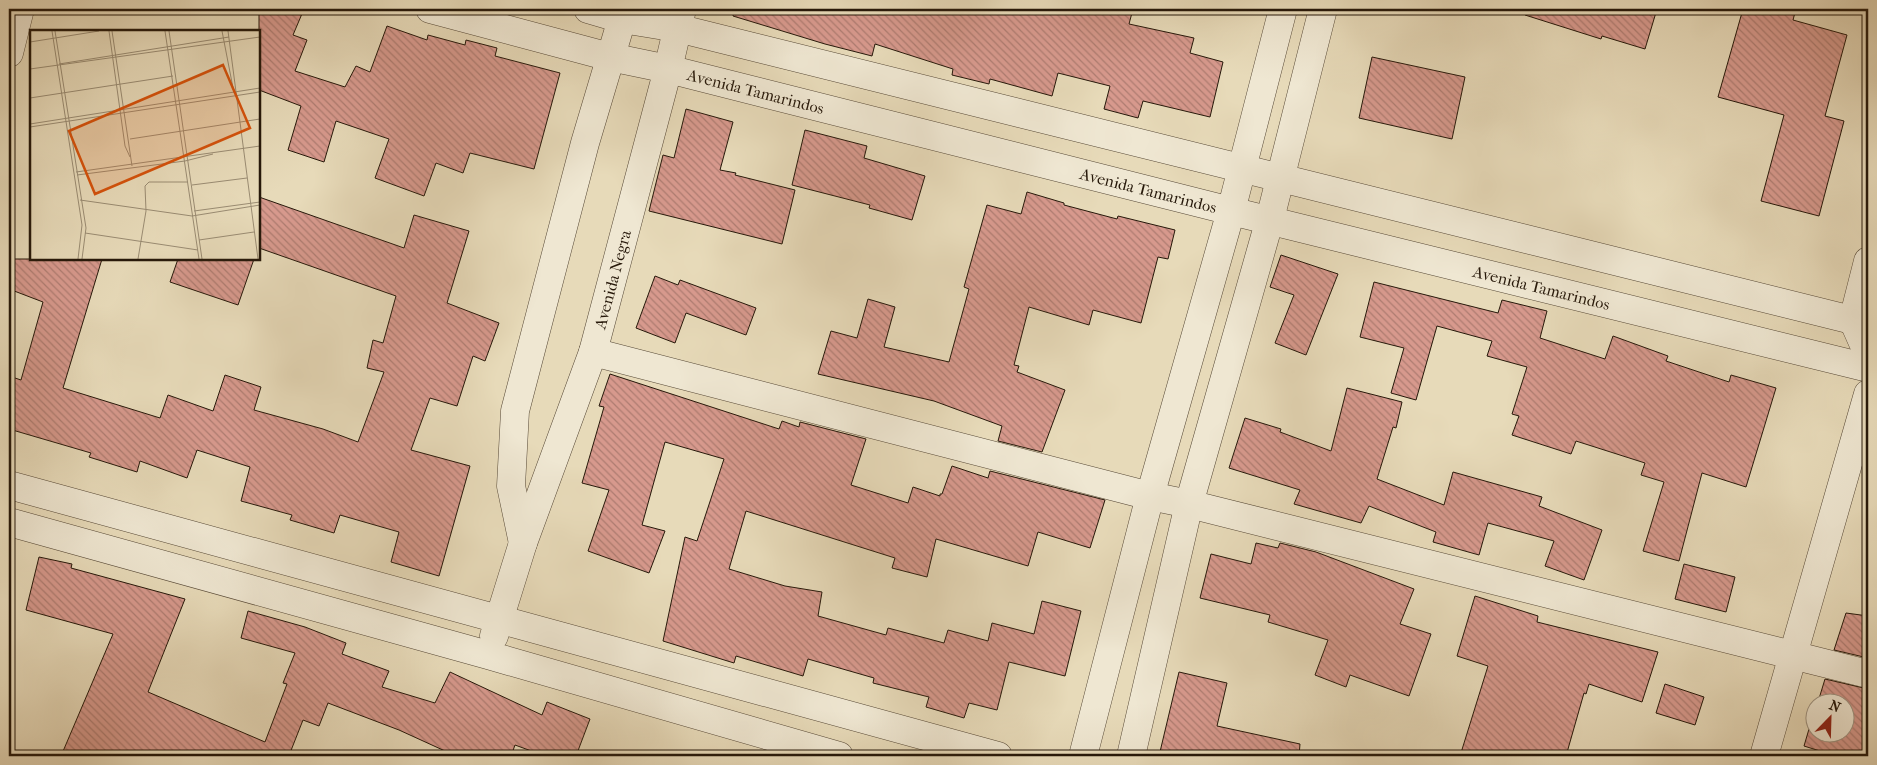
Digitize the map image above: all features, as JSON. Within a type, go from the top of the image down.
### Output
[{"type":"street","points":[[9,53],[20,9]]},
{"type":"street","name":"Avenida Tamarindos","points":[[430,9],[610,57],[668,68],[1231,211],[1270,219],[1868,368]]},
{"type":"street","points":[[588,9],[680,18],[1242,169],[1861,322]]},
{"type":"street","points":[[1083,756],[1150,496],[1231,211],[1283,9]]},
{"type":"street","points":[[1131,756],[1189,504],[1270,219],[1323,9]]},
{"type":"street","name":"Avenida Negra","points":[[523,543],[511,486],[515,410],[585,143],[624,14]]},
{"type":"street","name":"Avenida Negra","points":[[488,655],[523,543],[593,352],[680,18]]},
{"type":"street","points":[[1868,261],[1861,322],[1868,354]]},
{"type":"street","points":[[593,352],[1150,496],[1189,504],[1868,674]]},
{"type":"street","points":[[1764,756],[1868,394]]},
{"type":"street","points":[[9,485],[998,756]]},
{"type":"street","points":[[9,522],[488,655],[839,756]]},
{"type":"building","points":[[259,9],[304,9],[293,35],[307,40],[295,71],[345,87],[356,66],[370,72],[387,26],[427,40],[428,35],[465,45],[466,40],[497,48],[495,56],[560,73],[534,169],[470,153],[463,173],[436,163],[424,196],[375,178],[389,139],[336,121],[324,162],[288,150],[301,106],[260,90]]},
{"type":"building","points":[[734,9],[1133,9],[1129,24],[1194,38],[1190,53],[1223,62],[1210,117],[1143,101],[1138,118],[1104,109],[1110,86],[1058,73],[1052,96],[990,79],[989,84],[952,75],[953,69],[875,44],[872,56],[825,44],[733,16]]},
{"type":"building","points":[[1526,9],[1657,9],[1645,49],[1602,36],[1601,39],[1525,15]]},
{"type":"building","points":[[1743,9],[1796,9],[1793,20],[1847,35],[1825,116],[1844,121],[1819,216],[1761,201],[1784,115],[1718,97]]},
{"type":"building","points":[[1372,57],[1465,77],[1452,139],[1359,118]]},
{"type":"building","points":[[686,109],[733,122],[720,170],[795,190],[782,244],[649,211],[663,155],[674,158]]},
{"type":"building","points":[[805,130],[867,146],[864,158],[925,176],[912,220],[869,208],[870,205],[792,185]]},
{"type":"building","points":[[1027,192],[1064,203],[1064,205],[1117,219],[1118,216],[1175,230],[1168,259],[1158,257],[1141,323],[1093,310],[1089,325],[1029,307],[1014,365],[1019,366],[1017,372],[1065,390],[1042,452],[998,441],[1002,426],[934,401],[818,374],[831,331],[857,338],[868,299],[895,307],[884,347],[949,362],[969,289],[964,287],[987,205],[1021,214]]},
{"type":"building","points":[[260,197],[404,248],[414,215],[469,231],[447,303],[499,323],[485,361],[473,356],[457,406],[430,398],[411,450],[470,466],[439,576],[391,562],[399,532],[340,515],[334,533],[290,520],[292,515],[241,501],[250,467],[197,450],[187,478],[140,461],[137,472],[89,457],[91,453],[9,429],[9,376],[21,380],[43,302],[9,289],[9,271],[13,259],[102,260],[63,388],[160,418],[168,395],[213,411],[225,375],[261,387],[254,410],[323,429],[358,442],[384,372],[367,368],[373,340],[383,343],[396,296],[260,248]]},
{"type":"building","points":[[1281,255],[1338,274],[1306,355],[1275,343],[1294,295],[1270,287]]},
{"type":"building","points":[[178,260],[254,260],[238,305],[170,282]]},
{"type":"building","points":[[655,276],[678,285],[680,280],[756,308],[746,335],[686,313],[675,343],[636,328]]},
{"type":"building","points":[[1374,282],[1498,313],[1502,300],[1547,311],[1540,338],[1605,359],[1613,336],[1668,356],[1666,361],[1729,382],[1731,375],[1776,388],[1746,487],[1702,473],[1679,561],[1643,551],[1664,482],[1641,475],[1645,463],[1576,441],[1571,454],[1512,435],[1519,416],[1512,414],[1527,367],[1487,356],[1492,341],[1437,326],[1416,400],[1391,393],[1404,348],[1360,337]]},
{"type":"building","points":[[610,374],[779,429],[782,421],[799,427],[800,422],[866,439],[851,485],[908,503],[913,487],[940,496],[952,466],[988,478],[990,471],[1105,500],[1090,548],[1038,532],[1028,566],[936,539],[927,577],[892,568],[895,558],[746,511],[729,569],[785,586],[822,592],[818,616],[886,635],[888,628],[944,643],[948,630],[988,641],[992,623],[1034,634],[1042,601],[1081,611],[1065,676],[1009,662],[997,710],[969,703],[964,718],[926,707],[929,697],[873,683],[874,678],[808,659],[803,676],[736,656],[734,663],[663,641],[685,537],[697,541],[724,459],[665,442],[642,525],[665,531],[649,573],[588,551],[609,490],[582,483],[604,407],[599,406]]},
{"type":"building","points":[[1347,388],[1402,402],[1396,428],[1393,427],[1377,479],[1444,505],[1453,472],[1542,497],[1539,506],[1602,530],[1584,580],[1545,566],[1554,541],[1488,523],[1479,555],[1433,542],[1436,532],[1369,506],[1361,523],[1294,504],[1300,490],[1229,468],[1245,418],[1281,429],[1280,432],[1331,451]]},
{"type":"building","points":[[1256,543],[1278,548],[1280,543],[1316,552],[1414,589],[1400,624],[1431,634],[1409,696],[1350,675],[1346,687],[1315,675],[1328,640],[1268,622],[1270,615],[1200,598],[1211,554],[1251,564]]},
{"type":"building","points":[[39,557],[72,564],[71,568],[185,599],[148,692],[265,742],[287,684],[283,683],[295,653],[241,638],[248,611],[305,627],[346,643],[342,654],[389,671],[382,687],[435,703],[450,672],[542,715],[547,702],[590,719],[576,756],[545,756],[515,745],[511,756],[456,756],[399,730],[328,703],[319,726],[303,720],[290,753],[298,756],[61,756],[113,634],[26,610]]},
{"type":"building","points":[[1684,564],[1735,577],[1726,612],[1675,599]]},
{"type":"building","points":[[1475,596],[1538,616],[1537,622],[1658,652],[1642,702],[1589,684],[1586,694],[1584,693],[1566,756],[1460,756],[1488,666],[1457,656]]},
{"type":"building","points":[[1846,613],[1868,616],[1868,658],[1834,650]]},
{"type":"building","points":[[1179,672],[1227,683],[1217,726],[1300,744],[1299,756],[1159,756]]},
{"type":"building","points":[[1825,679],[1868,689],[1868,756],[1836,756],[1804,746],[1805,742],[1854,742],[1854,692],[1821,692]]},
{"type":"building","points":[[1665,684],[1704,697],[1695,725],[1656,713]]}]
